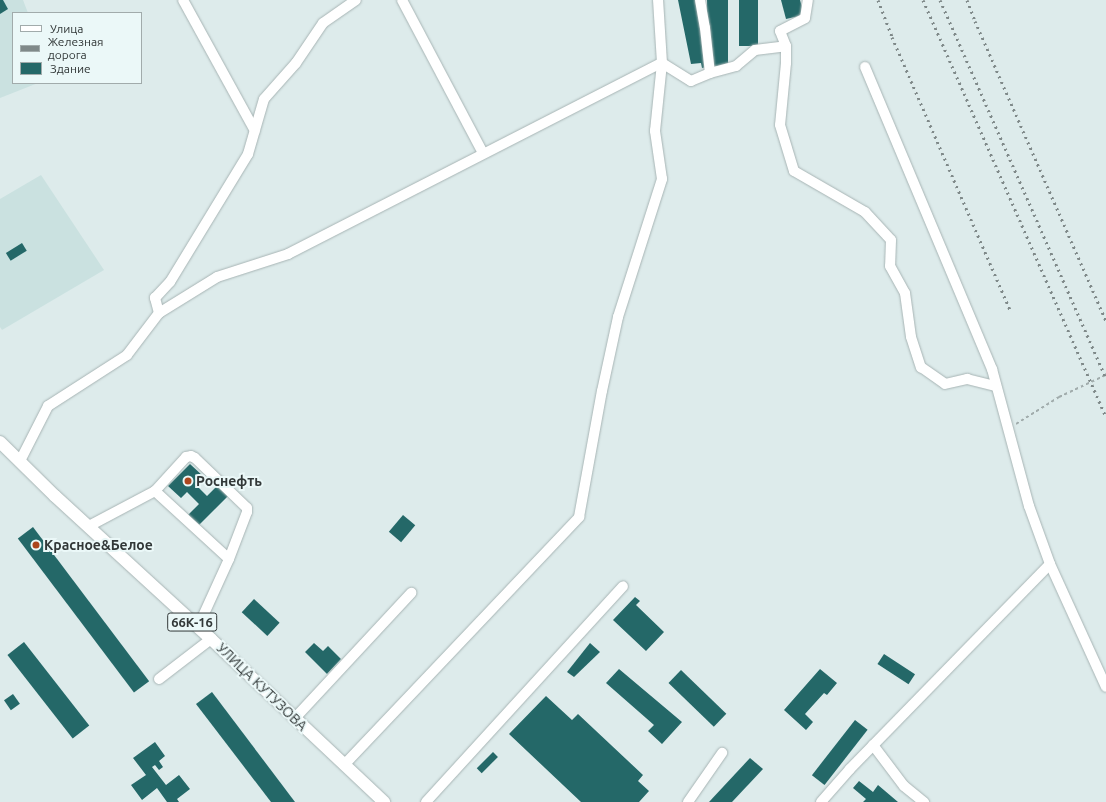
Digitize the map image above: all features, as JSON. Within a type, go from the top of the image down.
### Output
[{"type":"main road","name":"УЛИЦА КУТУЗОВА","points":[[0,442],[384,802]]},
{"type":"street","points":[[183,0],[255,132]]},
{"type":"street","points":[[159,313],[154,298],[170,282],[248,154],[264,99],[296,63],[323,23],[356,0]]},
{"type":"street","points":[[402,0],[483,153]]},
{"type":"street","points":[[344,765],[579,517],[602,391],[618,317],[662,179],[655,131],[662,63],[658,0]]},
{"type":"street","points":[[700,0],[710,73]]},
{"type":"street","points":[[808,0],[805,18],[780,31],[786,46],[786,63],[780,124],[794,170],[865,212],[890,240],[890,266],[905,293],[911,337],[921,367],[945,384],[967,379],[996,386]]},
{"type":"street","points":[[662,63],[691,81],[710,73],[736,66],[755,50],[786,46]]},
{"type":"street","points":[[20,461],[48,406],[127,355],[159,313],[217,277],[288,254],[483,153],[662,63]]},
{"type":"street","points":[[866,67],[992,369],[1029,506],[1050,564],[1106,687]]},
{"type":"street","points":[[89,526],[155,491],[186,457],[191,456],[195,458],[247,508],[247,512],[229,559],[198,627]]},
{"type":"street","points":[[155,491],[229,559]]},
{"type":"street","points":[[821,802],[873,745],[1050,564]]},
{"type":"street","points":[[426,802],[623,586]]},
{"type":"street","points":[[295,718],[411,593]]},
{"type":"street","points":[[159,679],[211,639]]},
{"type":"street","points":[[873,745],[904,786],[924,802]]},
{"type":"street","points":[[688,802],[722,753]]},
{"type":"path","points":[[1008,429],[1059,397],[1106,375]]},
{"type":"shaded area","points":[[0,0],[23,0],[28,12],[12,12],[12,84],[35,84],[0,98]]},
{"type":"shaded area","points":[[41,175],[104,270],[2,330],[0,327],[0,199]]},
{"type":"building","points":[[0,0],[3,0],[8,9],[0,14]]},
{"type":"building","points":[[678,0],[698,0],[712,66],[702,68],[701,63],[691,64]]},
{"type":"building","points":[[707,0],[728,0],[728,66],[707,66]]},
{"type":"building","points":[[739,0],[758,0],[758,46],[739,46]]},
{"type":"building","points":[[781,0],[800,0],[804,15],[786,19]]},
{"type":"building","points":[[22,243],[27,251],[11,261],[6,253]]},
{"type":"building","points":[[190,464],[203,476],[195,484],[207,496],[219,484],[229,495],[198,526],[187,516],[199,504],[187,492],[181,498],[168,486]]},
{"type":"building","points":[[403,515],[415,525],[401,542],[389,532]]},
{"type":"building","points":[[33,527],[149,681],[134,693],[18,538]]},
{"type":"building","points":[[635,597],[640,601],[636,605],[664,632],[646,651],[613,620]]},
{"type":"building","points":[[254,599],[280,623],[267,636],[242,612]]},
{"type":"building","points":[[24,642],[89,726],[73,738],[7,655]]},
{"type":"building","points":[[314,643],[323,651],[328,646],[341,659],[327,674],[305,652]]},
{"type":"building","points":[[590,643],[600,652],[574,677],[567,672]]},
{"type":"building","points":[[884,654],[915,674],[908,684],[877,664]]},
{"type":"building","points":[[619,669],[682,722],[662,744],[648,731],[654,725],[606,683]]},
{"type":"building","points":[[820,669],[837,683],[827,695],[824,693],[805,714],[813,722],[806,730],[784,710]]},
{"type":"building","points":[[681,670],[726,714],[714,727],[668,683]]},
{"type":"building","points":[[212,692],[295,802],[271,802],[196,704]]},
{"type":"building","points":[[13,694],[20,704],[11,710],[4,700]]},
{"type":"building","points":[[546,696],[572,720],[578,714],[643,775],[638,781],[649,791],[639,802],[581,802],[509,734]]},
{"type":"building","points":[[855,720],[868,730],[825,785],[812,775]]},
{"type":"building","points":[[155,742],[165,756],[159,761],[163,767],[159,770],[155,765],[152,767],[166,785],[179,775],[190,789],[177,799],[179,802],[167,802],[157,788],[142,800],[131,785],[146,775],[133,758]]},
{"type":"building","points":[[493,752],[498,757],[482,773],[477,768]]},
{"type":"building","points":[[750,758],[763,769],[732,802],[709,802]]},
{"type":"building","points":[[859,781],[873,792],[878,785],[898,802],[863,802],[866,799],[853,788]]},
{"type":"railway","points":[[878,0],[892,37],[1010,310]]},
{"type":"railway","points":[[923,0],[1106,417]]},
{"type":"railway","points":[[940,0],[1106,378]]},
{"type":"railway","points":[[967,0],[1106,321]]},
{"type":"place","name":"Роснефть","points":[[188,481]]},
{"type":"place","name":"Красное&Белое","points":[[36,545]]}]
